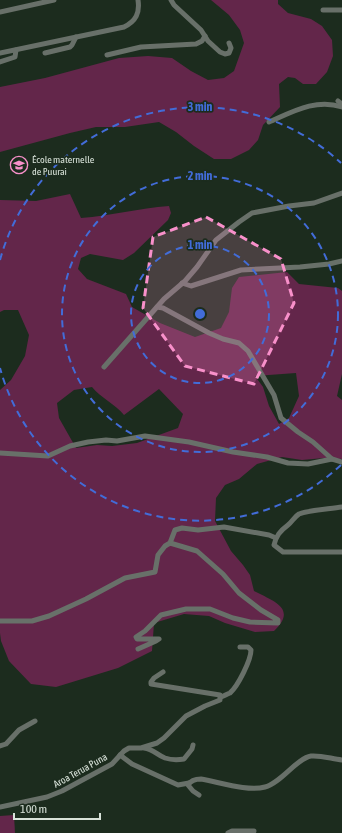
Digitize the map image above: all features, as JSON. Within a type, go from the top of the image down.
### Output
[{"type":"street","points":[[0,12],[54,0]]},
{"type":"street","points":[[0,53],[76,36],[113,30],[129,24],[138,13],[138,0]]},
{"type":"street","points":[[171,0],[174,5],[201,30],[220,52],[225,54],[229,53],[231,46],[229,43]]},
{"type":"street","points":[[323,10],[342,10]]},
{"type":"street","points":[[45,53],[70,47],[76,36]]},
{"type":"street","points":[[107,55],[141,47],[196,44],[202,41],[205,36]]},
{"type":"street","points":[[0,62],[16,57],[16,50]]},
{"type":"street","points":[[269,122],[314,104],[327,104],[342,107]]},
{"type":"street","points":[[104,367],[164,299],[197,267],[216,240],[239,222],[252,213],[314,203],[342,193]]},
{"type":"street","points":[[182,283],[191,286],[241,270],[300,267],[342,261]]},
{"type":"street","points":[[157,307],[163,308],[217,337],[239,343],[248,351],[274,395],[281,418],[313,442],[332,459],[342,462]]},
{"type":"street","points":[[0,453],[48,456],[70,446],[88,442],[106,440],[117,441],[145,436],[189,442],[233,452],[267,457],[288,463],[308,464],[332,459]]},
{"type":"street","points":[[342,507],[300,514],[289,525],[282,529],[276,538],[274,545],[283,552],[342,552]]},
{"type":"street","points":[[0,620],[32,621],[49,616],[86,599],[125,578],[156,572],[158,555],[165,546],[170,543],[175,530],[182,528],[198,530],[224,527],[269,535],[276,538]]},
{"type":"street","points":[[138,649],[159,639],[137,639],[136,637],[161,614],[186,610],[210,609],[233,618],[250,622],[278,623],[278,620],[261,610],[239,593],[223,574],[197,551],[170,543]]},
{"type":"street","name":"Aroa Terua Puna","points":[[0,807],[47,797],[62,791],[112,764],[124,751],[129,748],[141,748],[157,743],[186,716],[218,701],[221,697],[230,692],[240,678],[251,655],[251,650],[248,647],[240,647]]},
{"type":"street","points":[[163,672],[154,678],[151,684],[220,695],[221,697]]},
{"type":"street","points":[[0,746],[6,744],[19,730],[35,721]]},
{"type":"street","points":[[141,748],[149,749],[165,758],[179,760],[184,759],[192,749],[193,745]]},
{"type":"street","name":"Aroa Terua Puna","points":[[120,755],[132,764],[178,784],[189,783],[196,779],[201,779],[238,786],[265,787],[279,779],[306,757],[313,756],[342,760]]},
{"type":"street","points":[[189,783],[188,785],[193,791],[199,795]]},
{"type":"street","points":[[228,833],[232,831],[254,831]]},
{"type":"highlighted area","points":[[206,217],[281,259],[294,303],[254,384],[185,366],[143,308],[153,237]]},
{"type":"shaded area","points":[[211,0],[278,0],[278,4],[288,13],[311,19],[322,26],[332,40],[333,56],[327,72],[316,84],[303,84],[295,78],[288,77],[279,84],[280,107],[263,125],[258,140],[249,150],[231,159],[214,159],[159,122],[125,127],[96,127],[0,152],[0,87],[45,78],[119,58],[148,56],[172,58],[208,80],[224,78],[234,71],[244,43],[240,30],[229,15]]},
{"type":"shaded area","points":[[70,194],[81,218],[169,206],[171,213],[168,220],[134,253],[123,260],[90,254],[81,258],[78,269],[87,279],[126,294],[132,307],[160,323],[195,337],[221,328],[229,312],[232,288],[239,277],[287,272],[299,284],[338,288],[342,291],[342,374],[337,396],[342,400],[342,459],[324,458],[302,460],[282,457],[257,464],[239,479],[225,485],[216,498],[215,521],[231,551],[250,575],[254,591],[275,602],[283,611],[284,616],[281,623],[274,631],[255,632],[225,623],[209,616],[184,614],[154,623],[152,651],[118,668],[56,687],[31,684],[9,661],[1,641],[0,633],[0,390],[11,380],[25,356],[29,335],[18,310],[4,310],[0,312],[0,200],[36,201]],"holes":[[[296,373],[299,396],[289,418],[279,424],[269,406],[263,387],[255,376]],[[92,387],[124,415],[159,389],[183,414],[178,428],[137,443],[112,446],[97,445],[76,448],[59,418],[57,403],[74,390]]]},
{"type":"shaded area","points":[[14,815],[15,833],[0,833],[0,816]]},
{"type":"place","name":"École maternelle de Puurai","points":[[19,165]]}]
